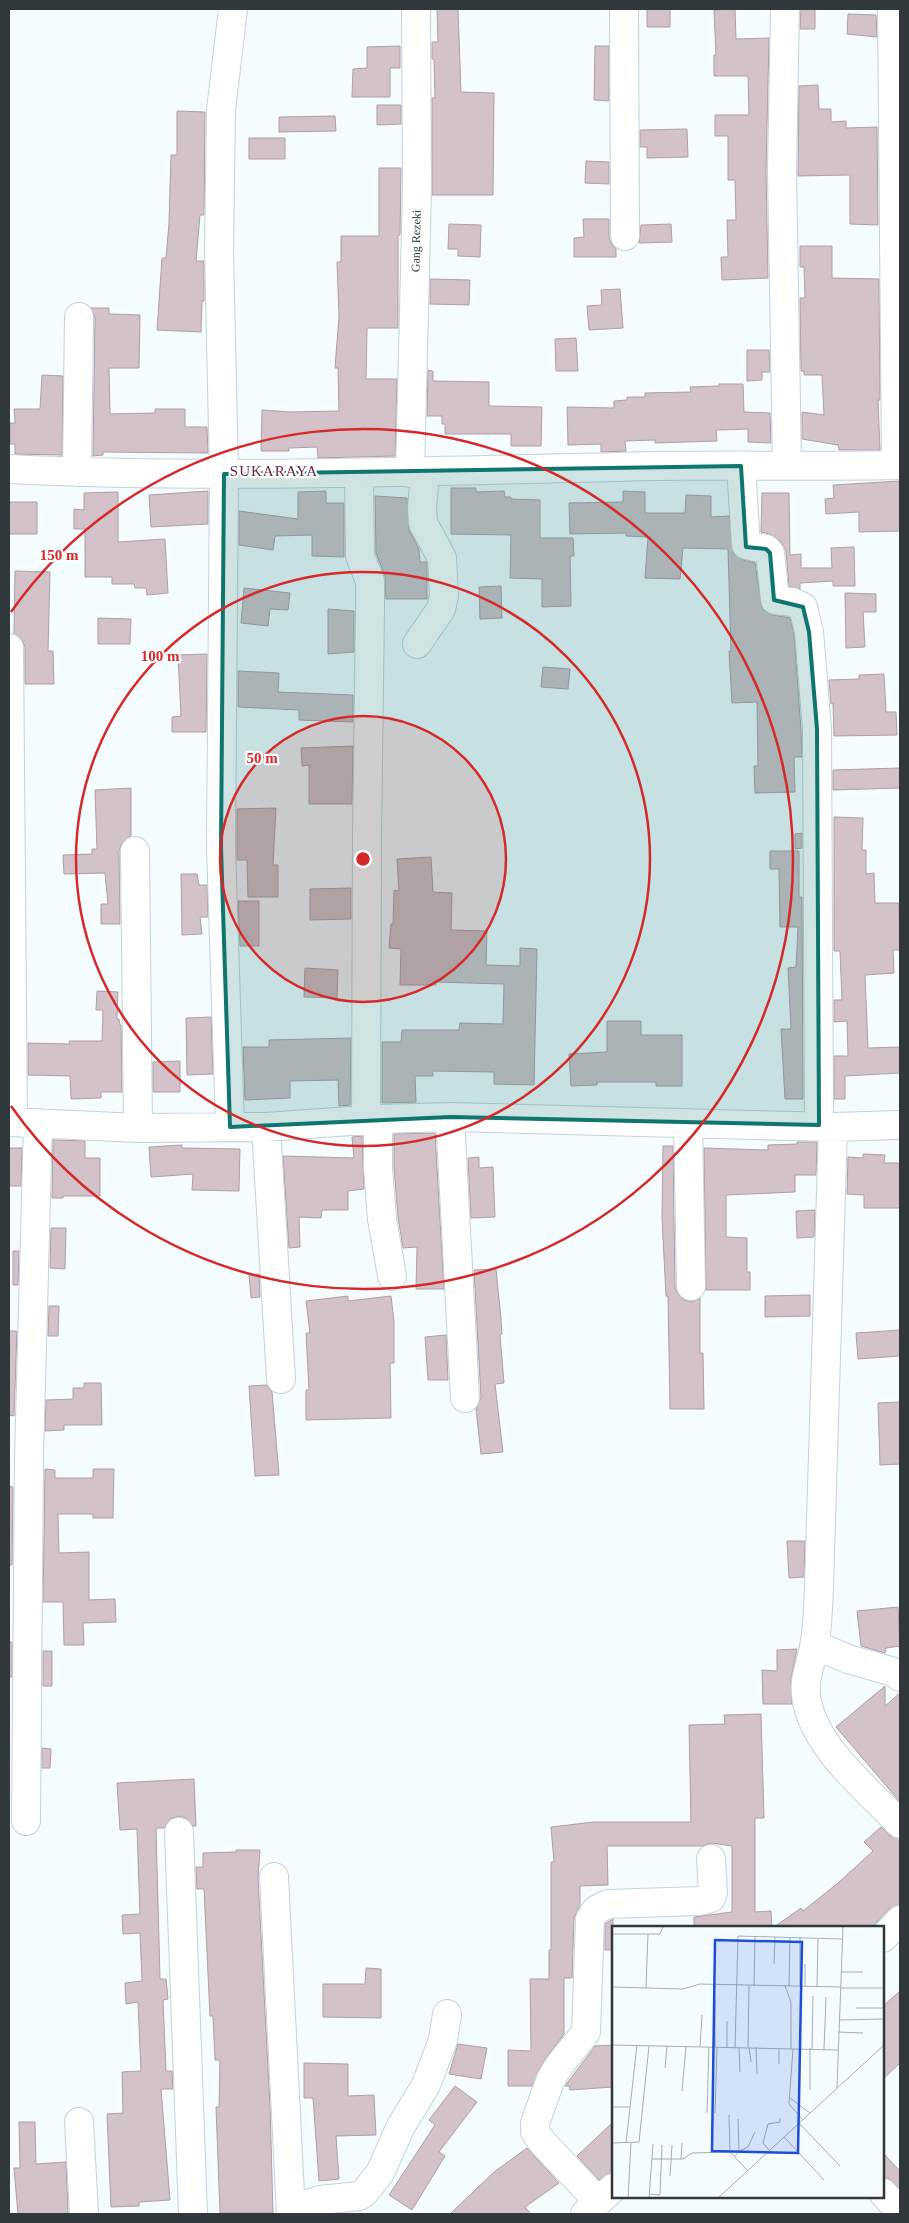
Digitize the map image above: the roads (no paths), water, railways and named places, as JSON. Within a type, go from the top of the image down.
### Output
[{"type":"street","points":[[230,1127],[221,847],[224,474],[219,250],[221,110],[233,9]]},
{"type":"street","name":"Gang Rezeki","points":[[416,9],[418,473],[423,523],[442,558],[444,595],[441,609],[417,644]]},
{"type":"street","points":[[624,9],[625,236]]},
{"type":"street","points":[[785,9],[782,170],[787,465]]},
{"type":"street","points":[[9,469],[224,474],[418,473],[619,467],[898,465],[892,9]]},
{"type":"street","points":[[77,472],[80,317]]},
{"type":"street","points":[[741,466],[746,545],[766,549],[770,554],[774,600],[792,602],[803,607],[809,632],[817,729],[826,1126],[820,1586],[815,1645],[806,1682],[808,1711],[819,1734],[831,1752],[900,1824]]},
{"type":"street","points":[[359,473],[360,561],[370,581],[367,836],[372,1119],[382,1219],[392,1276]]},
{"type":"street","points":[[9,648],[29,1457],[26,1821]]},
{"type":"street","points":[[135,852],[138,1128]]},
{"type":"street","points":[[20,1122],[138,1128],[266,1127],[372,1119],[450,1117],[826,1126],[900,1125]]},
{"type":"street","points":[[450,1117],[465,1398]]},
{"type":"street","points":[[688,1123],[691,1286]]},
{"type":"street","points":[[266,1127],[281,1379]]},
{"type":"street","points":[[815,1645],[848,1659],[894,1672],[900,1677]]},
{"type":"street","points":[[179,1832],[193,2214]]},
{"type":"street","points":[[599,2201],[547,2148],[535,2132],[535,2123],[550,2081],[558,2067],[586,2032],[590,1919],[596,1910],[608,1904],[700,1901],[711,1898],[713,1894],[711,1859]]},
{"type":"street","points":[[274,1877],[291,2214]]},
{"type":"street","points":[[884,1937],[900,1920]]},
{"type":"street","points":[[295,2214],[308,2204],[320,2200],[359,2196],[364,2193],[380,2173],[401,2126],[426,2085],[444,2040],[448,2014]]},
{"type":"street","points":[[79,2122],[84,2214]]},
{"type":"street","points":[[884,2194],[900,2211]]},
{"type":"district","name":"SUKARAYA","points":[[274,471]]}]
